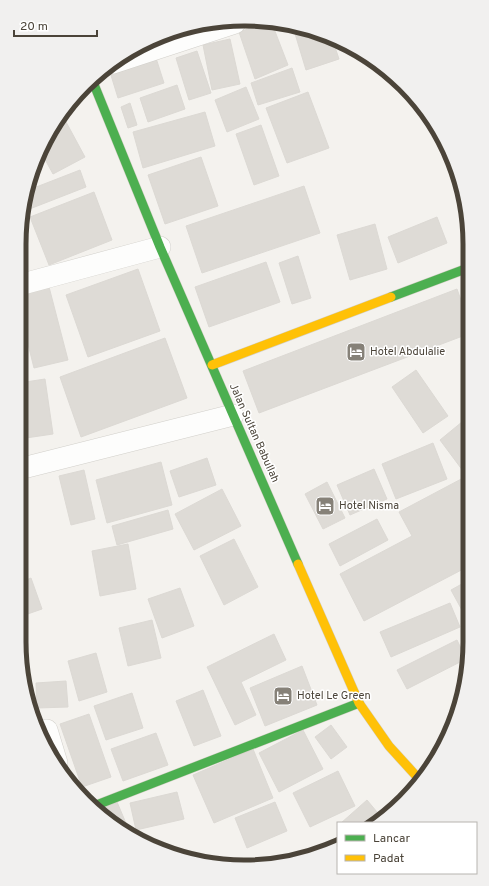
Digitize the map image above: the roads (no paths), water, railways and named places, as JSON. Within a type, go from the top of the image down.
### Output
[{"type":"main road","name":"Jalan Sultan Babullah","points":[[94,86],[160,247],[359,703],[389,746],[417,777]]},
{"type":"main road","points":[[212,365],[463,270]]},
{"type":"main road","points":[[98,804],[359,703]]},
{"type":"street","points":[[132,57],[228,26]]},
{"type":"street","points":[[26,283],[160,247]]},
{"type":"street","points":[[26,467],[233,415]]},
{"type":"street","points":[[45,730],[47,730],[50,741]]},
{"type":"place","name":"Hotel Abdulalie","points":[[356,352]]},
{"type":"place","name":"Hotel Nisma","points":[[325,506]]},
{"type":"place","name":"Hotel Le Green","points":[[283,696]]}]
